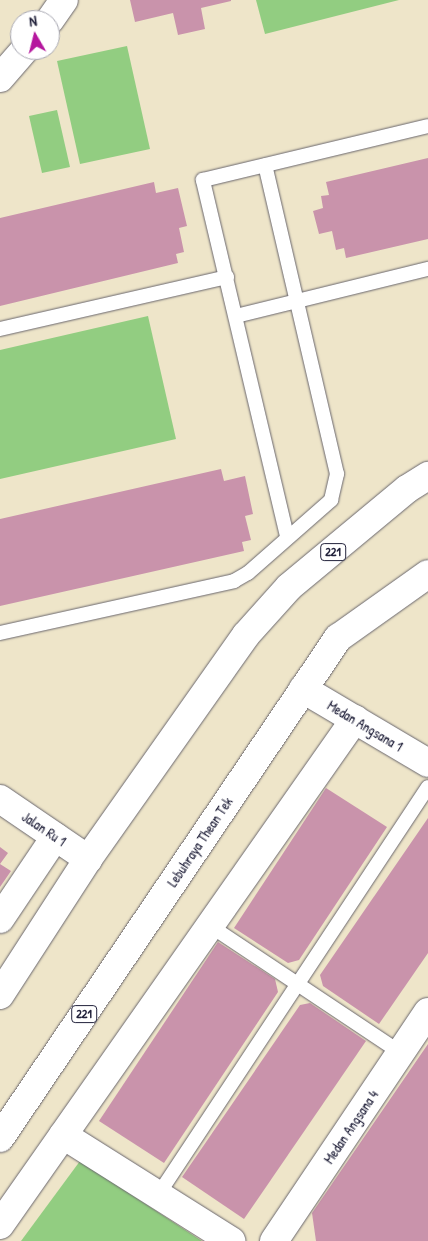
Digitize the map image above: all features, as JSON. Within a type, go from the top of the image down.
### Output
[{"type":"street","points":[[0,78],[15,60]]},
{"type":"street","name":"221","points":[[0,995],[88,859],[246,635],[289,587],[407,488],[428,476]]},
{"type":"street","name":"Lebuhraya Thean Tek","points":[[0,1138],[338,638],[428,574]]},
{"type":"street","name":"Medan Angsana 1","points":[[303,689],[428,763]]},
{"type":"street","points":[[0,1225],[355,719]]},
{"type":"street","name":"Jalan Ru 1","points":[[0,799],[88,859]]},
{"type":"street","name":"Jalan Ru 1","points":[[0,919],[55,837]]},
{"type":"street","name":"Medan Angsana 4","points":[[274,1241],[428,1012]]},
{"type":"street","points":[[62,1135],[231,1241]]},
{"type":"lane","points":[[287,536],[203,180],[428,126]]},
{"type":"lane","points":[[0,633],[234,581],[248,573],[287,536],[325,506],[337,483],[298,301],[265,165]]},
{"type":"lane","points":[[236,316],[428,269]]},
{"type":"lane","points":[[0,328],[227,276]]},
{"type":"lane","points":[[158,1195],[428,787]]},
{"type":"lane","points":[[209,925],[401,1053]]},
{"type":"green space","points":[[256,0],[399,0],[265,34]]},
{"type":"green space","points":[[127,46],[150,149],[80,164],[57,61]]},
{"type":"green space","points":[[57,110],[70,167],[42,173],[29,116]]},
{"type":"green space","points":[[148,316],[176,439],[0,479],[0,350]]},
{"type":"green space","points":[[80,1161],[202,1241],[21,1241]]},
{"type":"building","points":[[130,0],[231,1],[201,8],[205,29],[178,35],[173,13],[135,22]]},
{"type":"building","points":[[428,158],[428,239],[346,258],[344,248],[336,250],[332,231],[319,234],[313,211],[323,208],[321,196],[329,195],[326,182]]},
{"type":"building","points":[[154,182],[156,193],[178,188],[187,226],[179,228],[184,252],[176,254],[178,263],[0,306],[0,218]]},
{"type":"building","points":[[221,469],[224,481],[245,476],[253,514],[245,516],[251,540],[242,542],[244,551],[0,606],[0,519]]},
{"type":"building","points":[[326,788],[387,827],[299,960],[288,963],[234,928]]},
{"type":"building","points":[[428,818],[428,953],[379,1024],[323,986],[320,975]]},
{"type":"building","points":[[0,847],[8,853],[0,864]]},
{"type":"building","points":[[0,864],[11,871],[0,887]]},
{"type":"building","points":[[218,942],[275,979],[278,992],[164,1163],[99,1121]]},
{"type":"building","points":[[310,1003],[366,1041],[244,1219],[182,1177],[300,1005]]},
{"type":"building","points":[[428,1044],[428,1241],[316,1241],[312,1213]]}]
